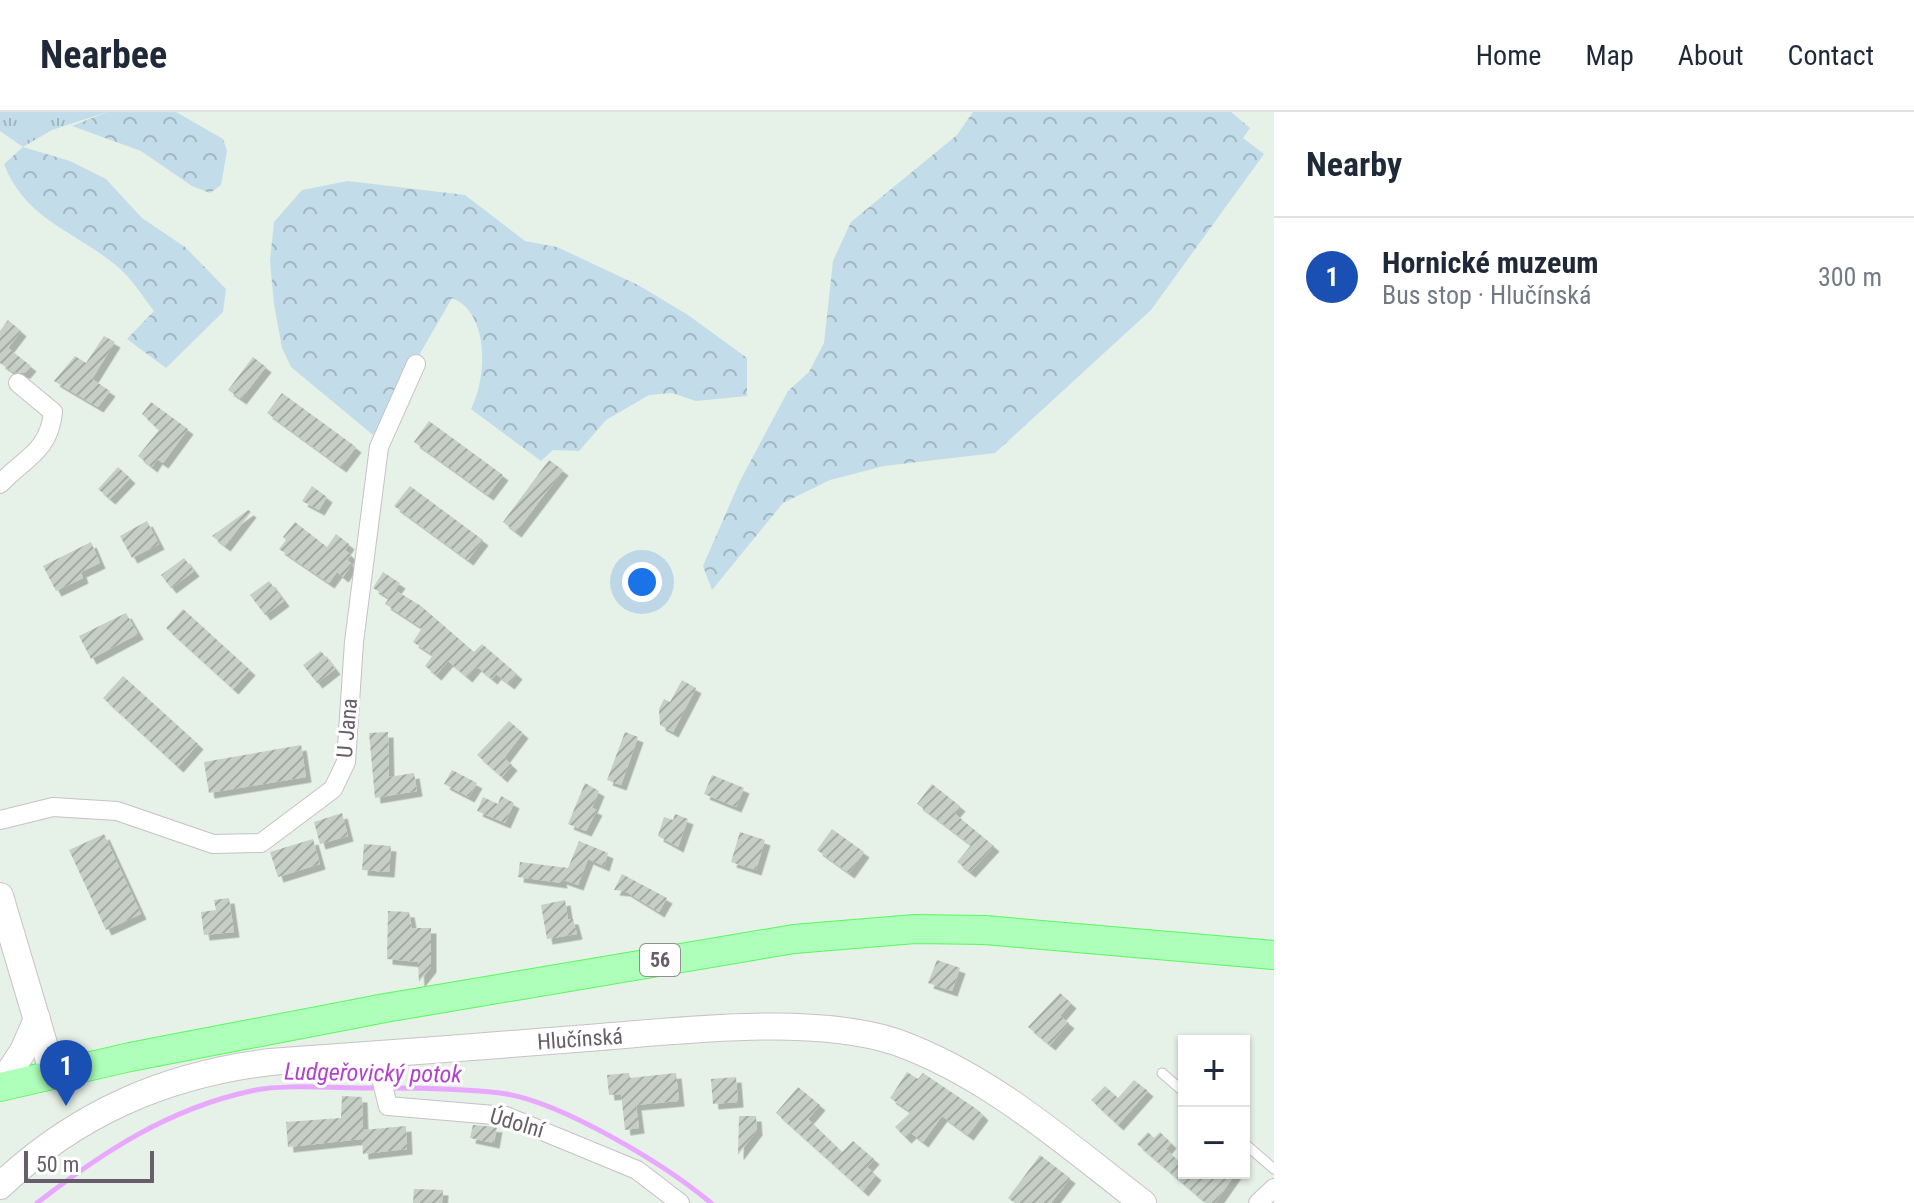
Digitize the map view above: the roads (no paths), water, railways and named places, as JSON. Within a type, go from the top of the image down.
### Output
[{"type":"main road","name":"56","points":[[0,1087],[385,1008],[794,939],[915,929],[985,930],[1274,955]]},
{"type":"street","name":"U Jana","points":[[0,820],[53,807],[117,811],[213,844],[261,843],[333,789],[346,762],[354,642],[379,447],[416,364]]},
{"type":"street","points":[[0,484],[40,451],[52,422],[53,412],[48,405],[18,383]]},
{"type":"street","points":[[0,896],[53,1074]]},
{"type":"street","points":[[0,1087],[23,1051],[37,1019]]},
{"type":"street","name":"Hlučínská","points":[[0,1186],[75,1125],[116,1103],[173,1081],[235,1066],[379,1076],[764,1028],[845,1033],[893,1041],[930,1056],[997,1092],[1143,1203]]},
{"type":"street","name":"Údolní","points":[[379,1076],[388,1106],[485,1113],[541,1128],[637,1170],[680,1203]]},
{"type":"street","points":[[1258,1203],[1274,1188]]},
{"type":"lane","points":[[1162,1073],[1178,1087]]},
{"type":"lane","points":[[1250,1148],[1274,1169]]},
{"type":"waterway","name":"Ludgeřovický potok","points":[[37,1203],[138,1135],[164,1121],[221,1099],[280,1087],[379,1088]]},
{"type":"waterway","name":"Ludgeřovický potok","points":[[389,1088],[500,1093],[524,1098],[611,1136],[711,1203]]},
{"type":"place","name":"Hornické muzeum","points":[[66,1106]]}]
